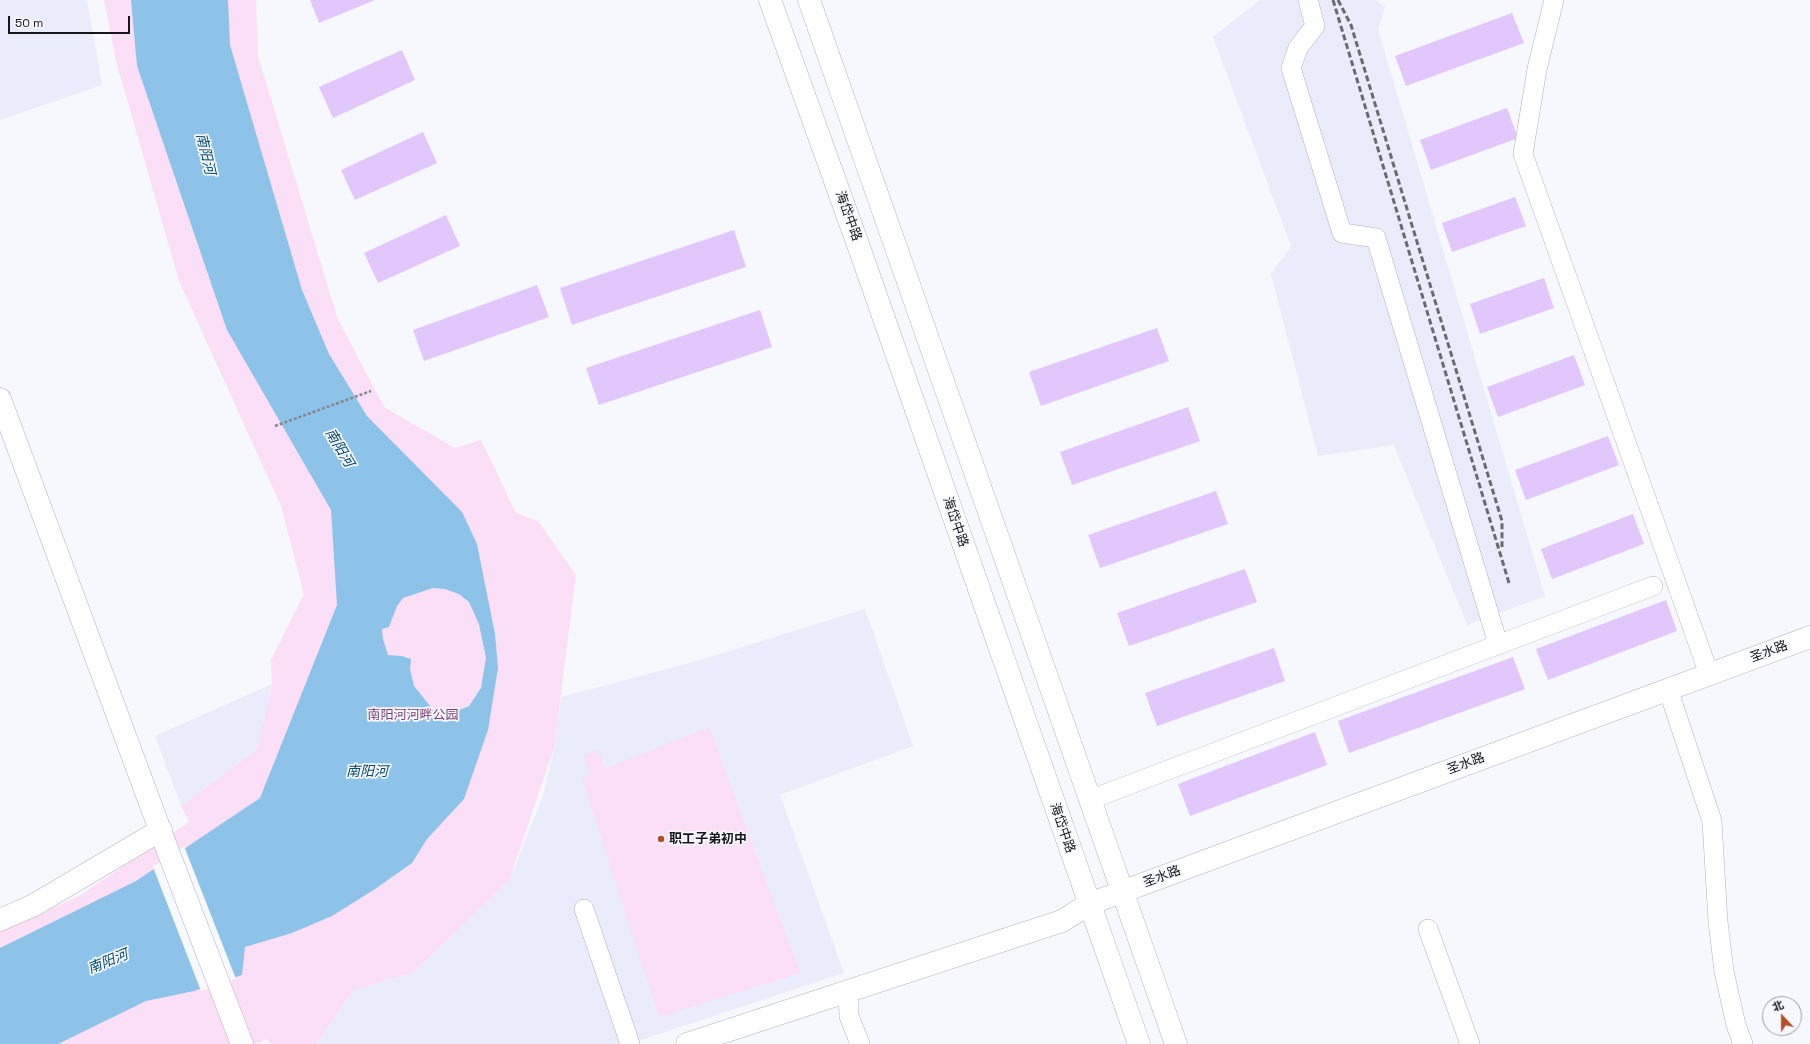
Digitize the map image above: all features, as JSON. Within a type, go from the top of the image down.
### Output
[{"type":"main road","name":"海岱中路","points":[[770,0],[866,268],[1139,1044]]},
{"type":"main road","points":[[809,0],[1176,1044]]},
{"type":"main road","points":[[0,399],[163,838],[242,1044]]},
{"type":"main road","name":"圣水路","points":[[687,1044],[1062,922],[1089,904],[1810,637]]},
{"type":"main road","points":[[0,920],[34,906],[163,838]]},
{"type":"street","points":[[1308,0],[1315,26],[1298,48],[1291,68],[1342,233],[1376,238],[1498,644]]},
{"type":"street","points":[[1554,0],[1537,70],[1523,154],[1709,674]]},
{"type":"street","points":[[1089,800],[1653,586]]},
{"type":"street","points":[[1668,689],[1712,821],[1718,922],[1724,971],[1736,1025],[1743,1044]]},
{"type":"street","points":[[584,909],[630,1044]]},
{"type":"street","points":[[1428,929],[1470,1044]]},
{"type":"street","points":[[848,992],[849,1016],[860,1044]]},
{"type":"path","points":[[274,426],[371,391]]},
{"type":"shaded area","points":[[0,0],[87,0],[102,85],[0,120]]},
{"type":"shaded area","points":[[1260,0],[1376,0],[1385,7],[1378,29],[1545,596],[1467,625],[1394,445],[1318,456],[1271,274],[1291,246],[1213,37]]},
{"type":"shaded area","name":"职工子弟初中","points":[[865,609],[913,746],[780,795],[844,973],[629,1044],[316,1044],[354,990],[414,972],[509,881],[543,796],[554,748],[561,697],[697,661]]},
{"type":"shaded area","points":[[272,684],[257,749],[181,806],[155,736]]},
{"type":"green space","name":"南阳河河畔公园","points":[[104,0],[256,0],[258,56],[337,317],[384,407],[455,448],[481,440],[516,513],[538,521],[576,575],[554,748],[509,881],[414,972],[354,990],[316,1044],[271,1044],[267,1039],[256,1044],[0,1044],[0,932],[79,896],[189,822],[181,806],[257,749],[272,684],[271,660],[304,594],[281,506],[179,281],[116,61]]},
{"type":"green space","points":[[709,727],[800,973],[659,1017],[582,778],[590,775],[584,755],[598,749],[605,769]]},
{"type":"water","name":"南阳河","points":[[131,0],[228,0],[230,45],[302,290],[329,354],[367,416],[462,512],[477,544],[495,634],[498,668],[488,730],[464,799],[427,839],[412,863],[375,889],[332,916],[292,933],[245,947],[242,975],[194,991],[146,1001],[58,1044],[0,1044],[0,948],[136,881],[260,798],[337,605],[331,510],[227,330],[137,66]],"holes":[[[433,588],[445,589],[459,594],[469,602],[479,624],[486,658],[481,688],[469,706],[450,714],[435,712],[414,686],[410,669],[411,659],[402,656],[388,655],[383,639],[382,629],[389,627],[397,606],[403,598]]]},
{"type":"pier","points":[[184,846],[236,979],[201,991],[153,867]]},
{"type":"building","points":[[310,0],[375,0],[319,23]]},
{"type":"building","points":[[1512,13],[1524,43],[1406,86],[1395,56]]},
{"type":"building","points":[[402,50],[415,80],[333,118],[319,87]]},
{"type":"building","points":[[1507,108],[1518,138],[1431,170],[1420,140]]},
{"type":"building","points":[[423,132],[437,163],[355,200],[341,170]]},
{"type":"building","points":[[1515,197],[1526,226],[1452,252],[1442,223]]},
{"type":"building","points":[[446,215],[460,246],[378,283],[364,253]]},
{"type":"building","points":[[734,230],[746,267],[572,325],[560,288]]},
{"type":"building","points":[[1544,278],[1554,308],[1480,334],[1470,304]]},
{"type":"building","points":[[537,285],[549,317],[424,361],[413,330]]},
{"type":"building","points":[[760,310],[772,347],[599,405],[586,368]]},
{"type":"building","points":[[1157,328],[1169,361],[1041,406],[1029,372]]},
{"type":"building","points":[[1574,355],[1585,385],[1498,417],[1487,387]]},
{"type":"building","points":[[1188,407],[1200,441],[1072,485],[1060,452]]},
{"type":"building","points":[[1608,436],[1619,465],[1526,500],[1515,470]]},
{"type":"building","points":[[1216,491],[1228,524],[1100,568],[1088,535]]},
{"type":"building","points":[[1633,514],[1644,544],[1552,579],[1541,549]]},
{"type":"building","points":[[1245,569],[1257,602],[1129,646],[1117,613]]},
{"type":"building","points":[[1666,600],[1677,631],[1548,680],[1536,649]]},
{"type":"building","points":[[1274,648],[1285,681],[1157,726],[1145,693]]},
{"type":"building","points":[[1513,657],[1525,689],[1349,753],[1338,721]]},
{"type":"building","points":[[1315,732],[1327,765],[1190,816],[1178,784]]},
{"type":"railway","points":[[1333,0],[1509,583]]},
{"type":"railway","points":[[1338,0],[1351,25],[1502,521],[1502,547]]},
{"type":"place","name":"职工子弟初中","points":[[661,839]]}]
